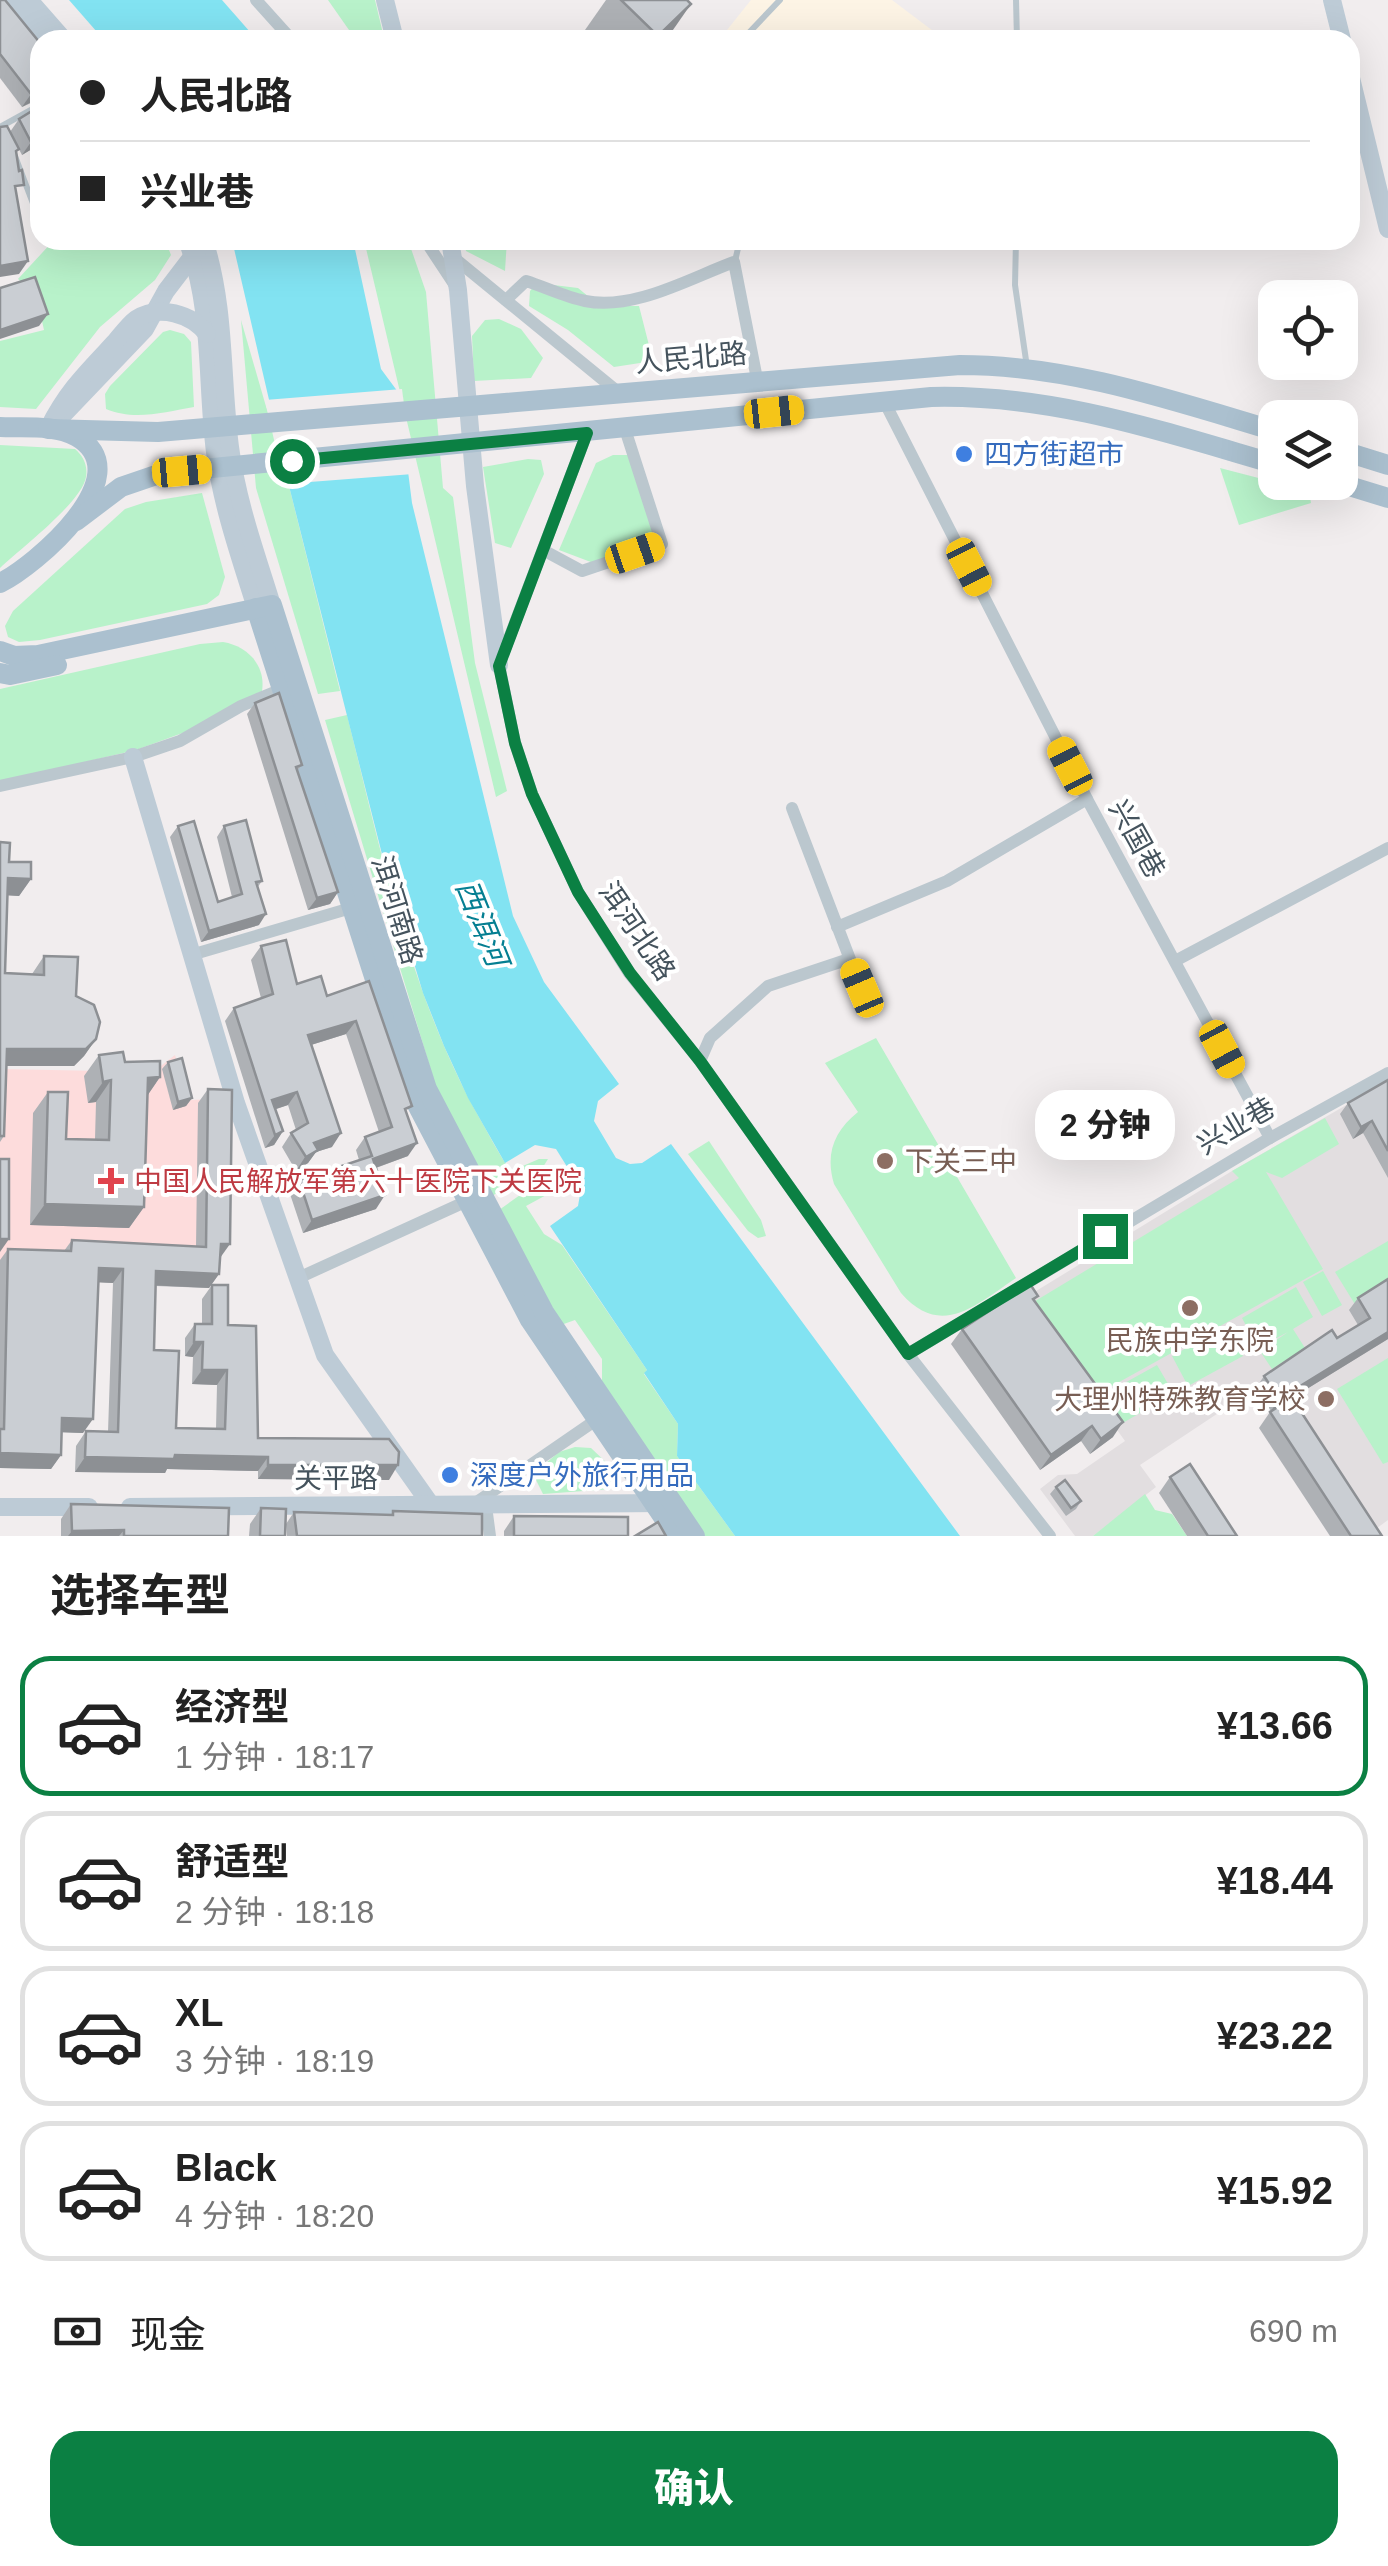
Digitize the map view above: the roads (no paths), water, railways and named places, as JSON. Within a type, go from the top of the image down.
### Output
[{"type":"main road","name":"人民北路","points":[[0,427],[105,432],[186,430],[930,366],[1027,368],[1133,389],[1258,426]]},
{"type":"main road","points":[[0,602],[6,583],[76,521],[121,486],[162,473],[884,401],[974,397],[1044,403],[1125,420],[1258,459]]},
{"type":"main road","points":[[48,429],[79,438],[93,458],[92,494],[76,521]]},
{"type":"main road","points":[[1358,455],[1388,464]]},
{"type":"main road","points":[[1358,489],[1388,498]]},
{"type":"main road","points":[[0,651],[18,656],[44,654],[266,613]]},
{"type":"main road","points":[[3,675],[266,613]]},
{"type":"main road","name":"洱河南路","points":[[266,613],[282,689],[412,1095],[530,1320],[596,1420],[695,1536]]},
{"type":"main road","name":"洱河南路","points":[[266,613],[427,1088],[544,1312],[663,1503],[676,1536]]},
{"type":"street","points":[[8,0],[34,30]]},
{"type":"street","points":[[29,0],[55,30]]},
{"type":"street","points":[[256,0],[283,30]]},
{"type":"street","points":[[384,0],[392,30]]},
{"type":"street","points":[[1332,0],[1340,30]]},
{"type":"street","points":[[1360,115],[1388,229]]},
{"type":"street","points":[[151,314],[193,250]]},
{"type":"street","name":"洱河南路","points":[[198,250],[218,470],[228,516],[266,613]]},
{"type":"street","name":"洱河南路","points":[[199,250],[219,300],[235,478],[266,613]]},
{"type":"street","points":[[432,250],[458,290]]},
{"type":"street","name":"洱河北路","points":[[452,250],[475,486],[499,666],[515,743],[553,846],[630,973],[700,1061],[908,1354],[1050,1536]]},
{"type":"street","points":[[453,250],[506,300],[618,392]]},
{"type":"street","points":[[506,300],[526,281],[587,302],[616,302],[647,295],[734,262],[757,380]]},
{"type":"street","points":[[48,429],[65,395],[137,319],[151,314],[185,316],[206,332],[224,354]]},
{"type":"street","name":"兴国巷","points":[[884,401],[1087,799],[1270,1138]]},
{"type":"street","points":[[542,550],[582,571],[662,544],[625,428]]},
{"type":"street","points":[[499,666],[587,433]]},
{"type":"street","points":[[0,786],[133,758],[180,741],[241,706],[282,689]]},
{"type":"street","points":[[133,758],[236,1103],[326,1355],[432,1504]]},
{"type":"street","points":[[837,927],[946,881],[1087,799]]},
{"type":"street","points":[[792,808],[862,988]]},
{"type":"street","points":[[1175,960],[1388,848]]},
{"type":"street","points":[[191,955],[352,908]]},
{"type":"street","points":[[700,1061],[710,1038],[768,986],[849,959]]},
{"type":"street","name":"兴业巷","points":[[908,1354],[1270,1138],[1388,1073]]},
{"type":"street","points":[[296,1279],[467,1200]]},
{"type":"street","points":[[490,1536],[479,1506],[596,1420]]},
{"type":"street","name":"关平路","points":[[0,1508],[663,1503]]},
{"type":"lane","points":[[752,30],[780,0]]},
{"type":"lane","points":[[1016,0],[1017,30]]},
{"type":"lane","points":[[0,127],[30,110]]},
{"type":"lane","points":[[10,144],[30,196]]},
{"type":"lane","points":[[734,262],[737,250]]},
{"type":"lane","points":[[1016,250],[1015,285],[1027,368]]},
{"type":"water","points":[[69,0],[222,0],[248,30],[95,30]]},
{"type":"water","name":"西洱河","points":[[234,250],[355,250],[381,369],[398,392],[412,503],[513,916],[544,982],[619,1084],[598,1101],[594,1121],[616,1158],[630,1164],[642,1163],[671,1144],[960,1536],[735,1536],[677,1456],[678,1424],[644,1373],[647,1370],[550,1226],[578,1206],[581,1189],[556,1149],[535,1145],[505,1163],[444,1046],[423,993],[387,874]]},
{"type":"place","name":"四方街超市","points":[[964,454]]},
{"type":"place","name":"下关三中","points":[[885,1161]]},
{"type":"place","name":"中国人民解放军第六十医院下关医院","points":[[111,1181]]},
{"type":"place","name":"民族中学东院","points":[[1190,1308]]},
{"type":"place","name":"大理州特殊教育学校","points":[[1326,1399]]},
{"type":"place","name":"深度户外旅行用品","points":[[450,1475]]}]
